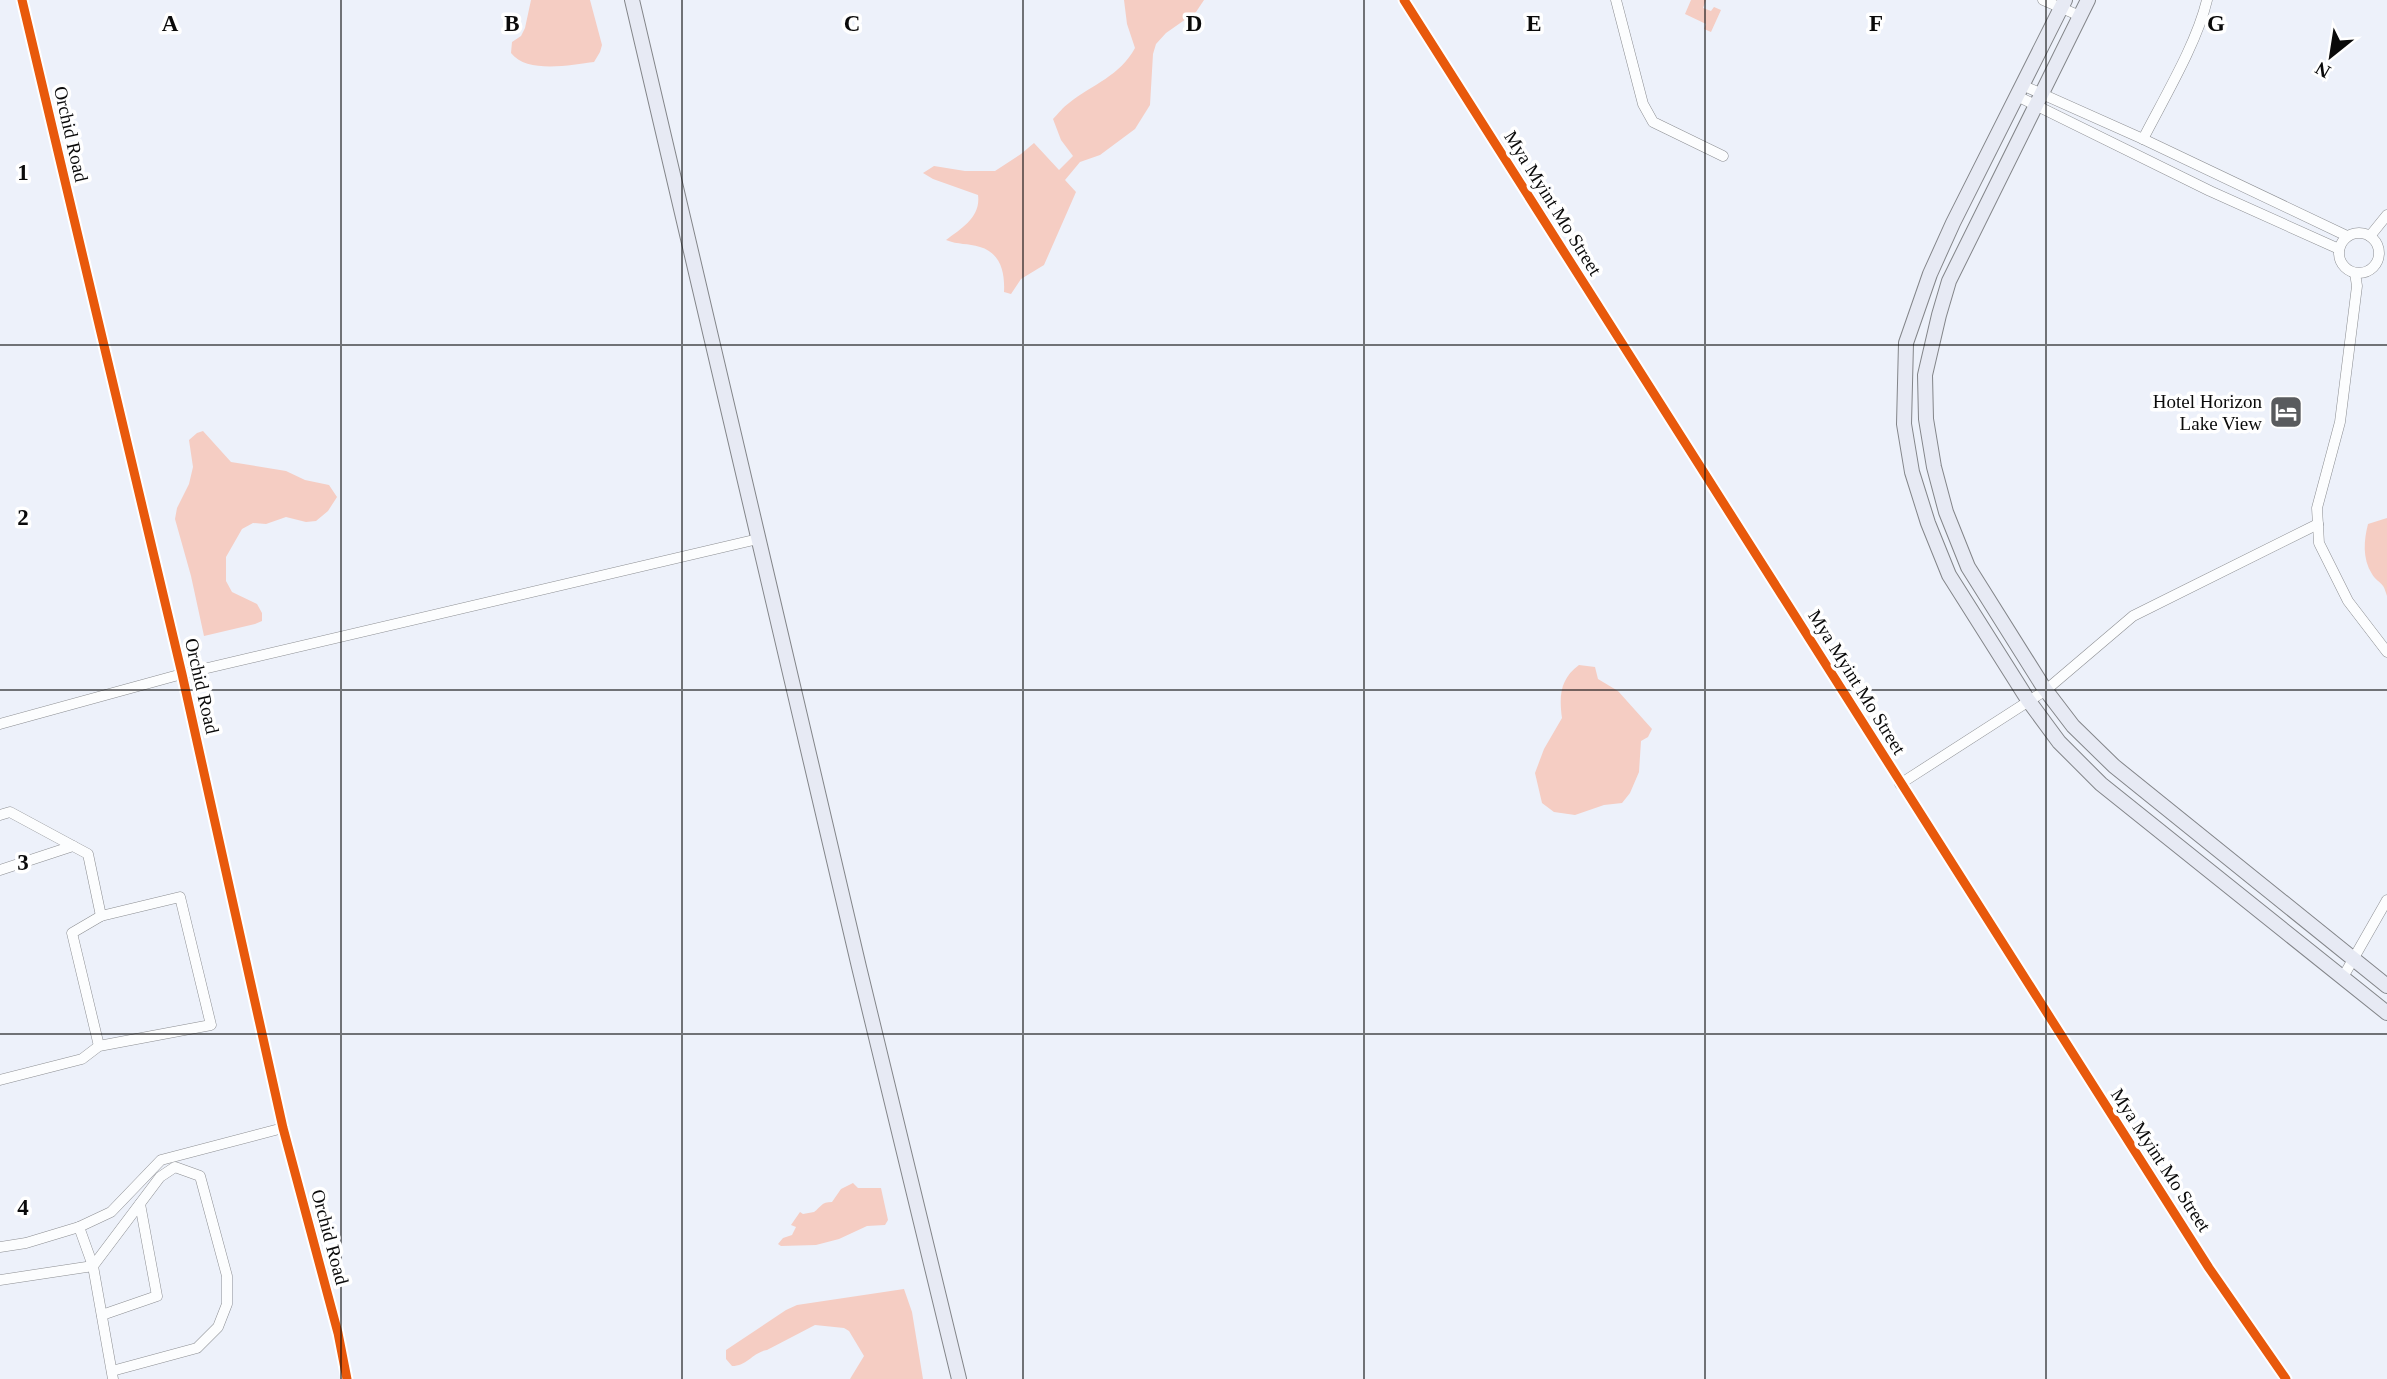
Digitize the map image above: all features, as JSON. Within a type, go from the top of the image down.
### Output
[{"type":"main road","points":[[632,0],[862,980],[959,1379]]},
{"type":"main road","points":[[2088,0],[1949,281],[1939,315],[1925,375],[1926,419],[1946,513],[1968,566],[2046,690],[2073,726],[2114,766],[2387,986]]},
{"type":"main road","points":[[2063,4],[1953,223],[1930,274],[1906,343],[1904,424],[1912,472],[1928,523],[1949,575],[2028,700],[2059,742],[2102,784],[2387,1013]]},
{"type":"street","name":"Orchid Road","points":[[22,0],[182,674],[283,1128],[338,1333],[347,1379]]},
{"type":"street","name":"Mya Myint Mo Street","points":[[1404,0],[2209,1268],[2286,1379]]},
{"type":"street","points":[[1616,0],[1643,104],[1653,122],[1723,156]]},
{"type":"street","points":[[2043,0],[2063,4],[2080,16]]},
{"type":"street","points":[[2143,139],[2185,56],[2207,0]]},
{"type":"street","points":[[2020,90],[2210,191],[2339,249]]},
{"type":"street","points":[[2038,99],[2143,139],[2347,236],[2363,233],[2370,236],[2378,249],[2375,264],[2363,273],[2355,273],[2342,264],[2339,249],[2347,236]]},
{"type":"street","points":[[2210,191],[2218,176]]},
{"type":"street","points":[[2370,236],[2387,215]]},
{"type":"street","points":[[2355,273],[2357,286],[2340,422],[2317,509],[2319,543],[2348,601],[2387,652]]},
{"type":"street","points":[[1900,784],[2046,690],[2133,616],[2318,524]]},
{"type":"street","points":[[0,724],[182,674],[758,539]]},
{"type":"street","points":[[0,815],[10,812],[88,854],[101,916]]},
{"type":"street","points":[[0,870],[73,846]]},
{"type":"street","points":[[0,1080],[82,1059],[99,1046],[211,1025],[180,897],[101,916],[72,933],[99,1046]]},
{"type":"street","points":[[2343,977],[2387,900]]},
{"type":"street","points":[[0,1247],[26,1243],[79,1227],[111,1212],[162,1160],[283,1128]]},
{"type":"street","points":[[0,1280],[93,1266],[160,1177],[175,1167],[200,1176],[227,1276],[227,1304],[218,1326],[197,1348],[113,1375],[93,1266],[79,1227]]},
{"type":"street","points":[[102,1315],[157,1296],[140,1204]]},
{"type":"shaded area","points":[[531,0],[590,0],[602,45],[594,62],[550,67],[518,60],[511,53],[512,42],[521,36],[525,28]]},
{"type":"shaded area","points":[[1124,0],[1204,0],[1196,12],[1166,33],[1156,44],[1150,105],[1135,129],[1100,155],[1080,162],[1065,180],[1076,192],[1044,265],[1021,279],[1011,294],[1004,292],[1002,271],[993,254],[980,247],[946,240],[973,216],[977,210],[978,195],[923,173],[934,166],[965,171],[995,171],[1034,143],[1059,170],[1073,156],[1061,140],[1053,119],[1067,105],[1114,73],[1135,48],[1127,24]]},
{"type":"shaded area","points":[[1691,0],[1706,0],[1703,8],[1711,11],[1714,7],[1721,10],[1711,32],[1704,29],[1706,24],[1685,14]]},
{"type":"shaded area","points":[[203,431],[231,462],[286,471],[305,480],[329,485],[337,497],[328,511],[316,521],[306,522],[286,517],[266,524],[253,523],[242,529],[226,557],[226,581],[232,592],[257,604],[262,613],[262,621],[204,636],[175,519],[193,467],[189,440]]},
{"type":"shaded area","points":[[2387,518],[2387,596],[2384,587],[2369,568],[2365,549],[2368,524]]},
{"type":"shaded area","points":[[1579,665],[1595,667],[1598,679],[1618,691],[1652,729],[1648,737],[1641,741],[1639,772],[1630,793],[1622,803],[1604,805],[1575,815],[1554,812],[1542,803],[1535,773],[1544,749],[1562,718],[1561,695],[1564,682]]},
{"type":"shaded area","points":[[853,1183],[858,1188],[881,1188],[888,1220],[885,1225],[867,1226],[839,1239],[816,1245],[778,1244],[783,1238],[792,1235],[796,1227],[791,1225],[800,1212],[814,1212],[823,1204],[832,1202],[841,1189]]},
{"type":"shaded area","points":[[904,1289],[912,1312],[923,1379],[850,1379],[864,1356],[849,1331],[815,1325],[758,1353],[742,1364],[732,1366],[726,1359],[726,1350],[797,1305]]},
{"type":"cycle path","points":[[22,0],[182,674],[283,1128],[338,1333],[347,1379]]},
{"type":"cycle path","points":[[1404,0],[2209,1268],[2286,1379]]},
{"type":"place","name":"Hotel Horizon Lake View","points":[[2286,412]]}]
